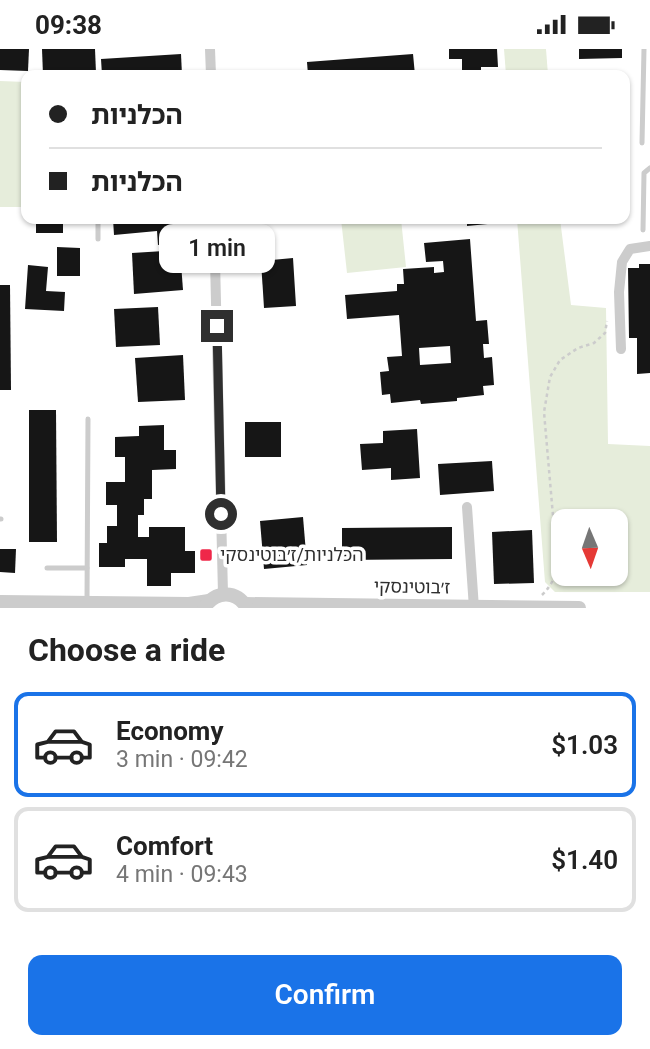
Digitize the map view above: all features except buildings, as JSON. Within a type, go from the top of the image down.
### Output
[{"type":"street","points":[[210,49],[211,70]]},
{"type":"street","points":[[214,224],[223,594]]},
{"type":"street","points":[[621,349],[619,292],[622,262],[630,249],[650,246]]},
{"type":"street","points":[[467,507],[474,608]]},
{"type":"street","points":[[0,603],[206,605],[215,596],[231,594],[246,606]]},
{"type":"street","name":"ז׳בוטינסקי","points":[[246,606],[579,608]]},
{"type":"lane","points":[[642,143],[647,72],[644,49]]},
{"type":"lane","points":[[643,230],[644,173],[650,168]]},
{"type":"lane","points":[[98,224],[98,239]]},
{"type":"lane","points":[[87,603],[88,419]]},
{"type":"lane","points":[[47,568],[87,568]]},
{"type":"path","points":[[537,608],[540,597],[550,588],[556,574],[557,562],[544,412],[550,377],[559,361],[578,348],[594,344],[605,333],[608,316]]},
{"type":"green space","points":[[504,49],[546,49],[548,70],[506,70]]},
{"type":"green space","points":[[0,81],[21,82],[21,207],[0,207]]},
{"type":"green space","points":[[342,224],[402,224],[406,267],[347,273]]},
{"type":"green space","points":[[517,224],[561,224],[571,305],[606,308],[608,444],[650,446],[650,592],[555,592],[545,582]]},
{"type":"place","name":"הכלניות/ז׳בוטינסקי","points":[[206,555]]},
{"type":"route","points":[[217,326],[221,514]]}]
